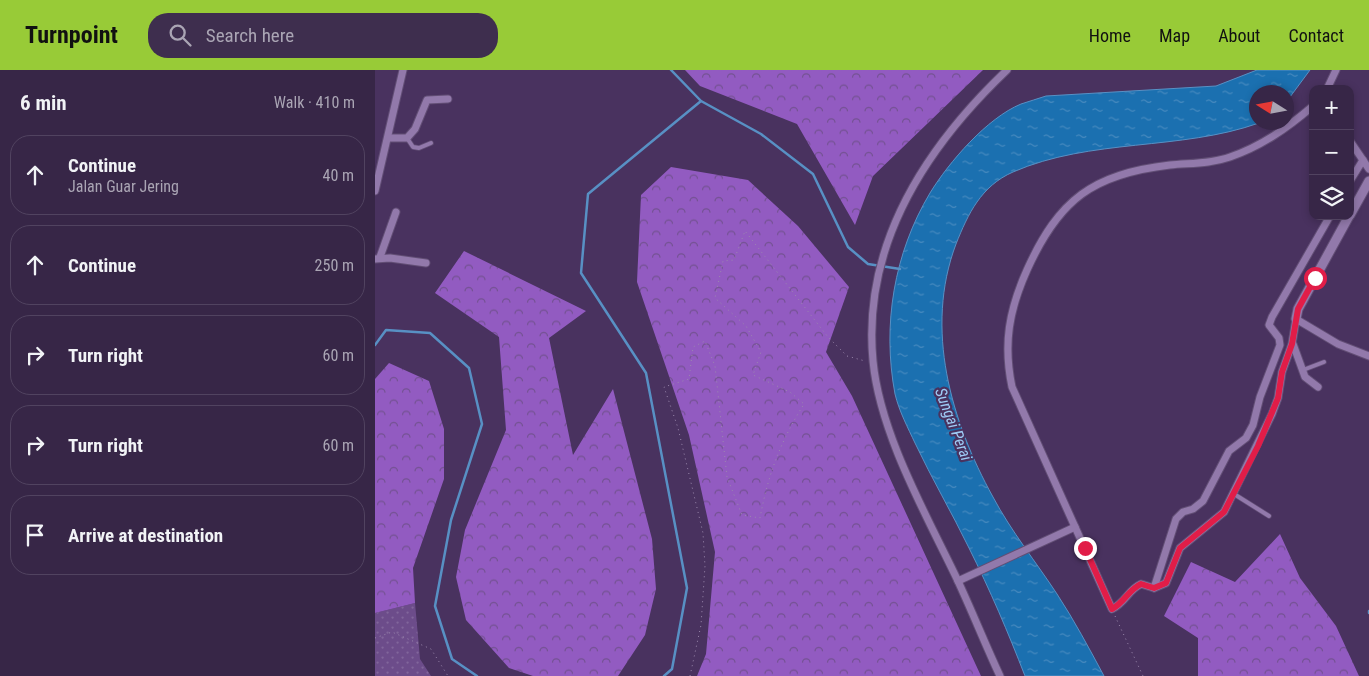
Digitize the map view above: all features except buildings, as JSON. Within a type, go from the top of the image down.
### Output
[{"type":"street","points":[[375,192],[403,70]]},
{"type":"street","points":[[1000,676],[958,581],[936,537],[887,424],[873,363],[871,320],[874,290],[883,254],[901,207],[927,161],[984,92],[1007,70]]},
{"type":"street","points":[[1330,85],[1336,70]]},
{"type":"street","points":[[387,138],[407,138],[415,129],[427,100],[448,99]]},
{"type":"street","points":[[1309,110],[1288,128],[1261,145],[1229,158],[1205,163],[1135,170],[1103,180],[1082,193],[1055,219],[1041,239],[1015,300],[1007,348],[1007,364],[1012,387],[1112,609],[1121,604],[1133,587],[1141,584],[1154,588],[1166,583],[1180,548],[1218,518],[1234,494],[1273,414],[1278,398],[1282,372],[1292,344],[1298,309],[1347,220]]},
{"type":"street","points":[[1354,147],[1369,169]]},
{"type":"street","points":[[1354,175],[1363,160]]},
{"type":"street","points":[[1354,208],[1369,181]]},
{"type":"street","points":[[396,212],[378,258],[426,263]]},
{"type":"street","points":[[1154,588],[1177,519],[1183,512],[1193,509],[1203,501],[1229,451],[1246,438],[1253,425],[1260,397],[1280,345],[1279,338],[1269,326],[1272,317],[1328,220]]},
{"type":"street","points":[[1296,319],[1338,344],[1369,356]]},
{"type":"street","points":[[1292,344],[1301,371],[1305,377],[1318,386]]},
{"type":"street","points":[[958,581],[1075,528]]},
{"type":"lane","points":[[407,138],[413,146],[419,148],[431,143]]},
{"type":"lane","points":[[1301,371],[1324,362]]},
{"type":"lane","points":[[1234,494],[1269,516]]},
{"type":"path","points":[[690,676],[701,625],[705,566],[703,533],[678,428],[664,387],[689,378],[693,347],[705,341],[715,366],[727,477],[742,515],[760,518],[767,480],[786,432],[804,404],[790,392],[753,375],[761,352],[746,326],[715,298],[723,261],[734,260],[745,230],[829,338],[847,356],[873,363]]},
{"type":"path","points":[[1112,609],[1143,676]]},
{"type":"path","points":[[375,638],[392,632],[431,649],[448,676]]},
{"type":"shaded area","points":[[415,603],[420,659],[431,676],[375,676],[375,613]]},
{"type":"green space","points":[[685,70],[983,70],[873,176],[855,225],[797,124],[700,86]]},
{"type":"green space","points":[[671,167],[748,180],[798,226],[849,287],[826,352],[852,396],[981,676],[697,676],[706,654],[715,552],[689,435],[637,282],[641,195]]},
{"type":"green space","points":[[464,251],[586,311],[549,338],[573,455],[613,389],[652,539],[656,589],[645,635],[618,676],[533,676],[509,668],[466,620],[456,577],[465,530],[506,430],[499,337],[435,293]]},
{"type":"green space","points":[[389,363],[429,381],[444,429],[444,479],[413,568],[415,603],[375,613],[375,379]]},
{"type":"green space","points":[[1280,534],[1300,578],[1336,626],[1359,676],[1198,676],[1198,638],[1164,616],[1191,562],[1235,582]]},
{"type":"water","name":"Sungai Perai","points":[[1257,70],[1310,70],[1294,92],[1294,85],[1249,85],[1249,126],[1198,138],[1073,154],[1043,161],[1013,172],[992,185],[984,193],[965,222],[956,244],[947,276],[942,309],[947,374],[954,406],[978,468],[1000,510],[1063,604],[1104,676],[1025,676],[984,580],[915,443],[901,413],[895,394],[891,368],[891,316],[894,290],[908,240],[930,193],[947,168],[982,130],[995,119],[1021,104],[1046,96],[1216,86]]},
{"type":"waterway","points":[[664,676],[672,669],[687,588],[646,373],[581,273],[588,194],[701,101],[671,70]]},
{"type":"waterway","points":[[701,101],[761,134],[813,174],[848,247],[868,264],[900,269]]},
{"type":"waterway","points":[[375,345],[386,330],[430,333],[469,368],[482,424],[451,520],[435,606],[452,659],[477,676]]},
{"type":"route","points":[[1085,548],[1112,609],[1121,604],[1133,587],[1141,584],[1154,588],[1166,583],[1180,548],[1224,512],[1258,446],[1273,414],[1278,398],[1282,372],[1292,344],[1298,309],[1315,278]]}]
